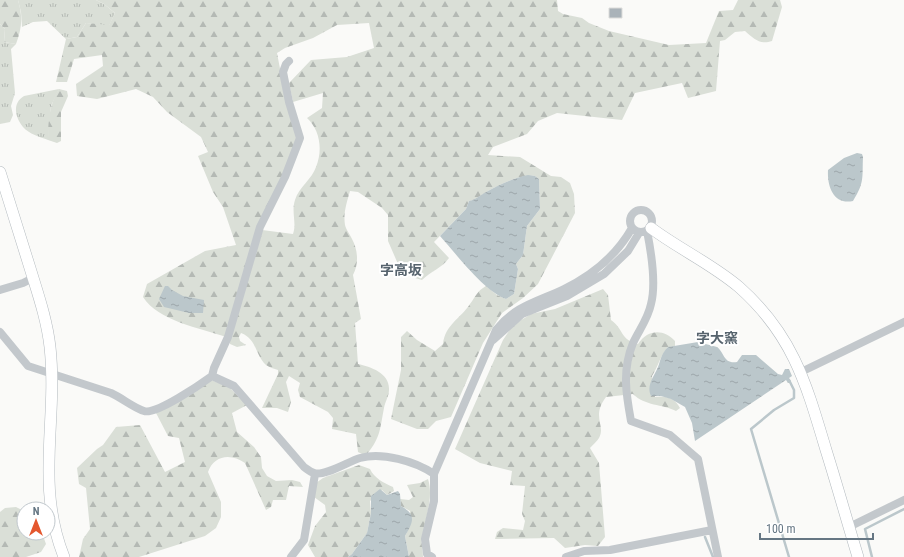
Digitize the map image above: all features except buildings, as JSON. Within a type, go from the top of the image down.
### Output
[{"type":"street","points":[[0,332],[28,366],[111,393],[123,398],[143,411],[149,412],[183,395],[212,376],[228,337],[260,227],[285,177],[300,138],[289,102],[283,72],[286,64],[290,60]]},
{"type":"street","points":[[0,172],[46,322],[52,375],[48,463],[49,500],[54,529],[64,557]]},
{"type":"street","points":[[432,557],[427,554],[426,539],[434,501],[434,474],[492,341],[522,314],[545,301],[604,274],[642,230]]},
{"type":"street","points":[[642,230],[726,278],[748,297],[780,332],[801,372],[858,557]]},
{"type":"street","points":[[642,230],[653,294],[648,314],[633,343],[625,367],[631,422],[670,435],[698,459],[718,557]]},
{"type":"street","points":[[0,290],[23,283],[33,278]]},
{"type":"street","points":[[801,372],[904,322]]},
{"type":"street","points":[[212,376],[234,386],[304,467],[315,474],[323,473],[361,458],[373,456],[387,457],[407,462],[426,468],[434,474]]},
{"type":"street","points":[[291,557],[304,540],[315,474]]},
{"type":"street","points":[[849,527],[904,500]]},
{"type":"street","points":[[566,557],[584,551],[610,550],[712,530]]},
{"type":"green space","points":[[0,0],[18,0],[21,12],[21,22],[20,33],[16,44],[4,42],[5,29],[0,24]]},
{"type":"green space","points":[[18,0],[96,0],[104,4],[115,13],[109,26],[86,23],[77,37],[66,39],[47,21],[33,22],[22,27],[21,12]]},
{"type":"green space","points":[[96,0],[557,0],[558,11],[563,14],[582,18],[589,23],[609,31],[669,45],[706,43],[719,11],[733,10],[738,0],[780,0],[782,7],[772,41],[761,42],[754,39],[745,31],[735,32],[725,40],[720,41],[716,91],[688,98],[682,83],[635,93],[622,120],[557,113],[538,121],[527,134],[493,147],[488,155],[520,157],[551,176],[561,177],[570,183],[574,194],[575,213],[538,284],[523,298],[502,313],[483,343],[451,417],[436,421],[428,429],[417,429],[391,419],[401,370],[401,337],[407,331],[417,340],[435,351],[443,344],[444,337],[450,327],[483,288],[486,286],[497,295],[506,299],[514,294],[518,269],[516,264],[523,255],[527,226],[540,209],[539,179],[535,176],[517,178],[498,185],[477,198],[469,201],[466,209],[434,242],[449,258],[422,280],[415,278],[408,265],[398,264],[388,241],[388,215],[382,208],[358,192],[350,191],[346,208],[345,225],[357,252],[356,266],[353,275],[361,319],[355,323],[358,364],[374,369],[383,375],[388,384],[389,390],[381,427],[375,442],[367,454],[362,454],[358,452],[356,434],[332,429],[333,418],[328,412],[300,397],[298,390],[300,383],[289,376],[286,382],[291,402],[288,412],[277,408],[262,408],[278,374],[278,370],[266,365],[262,361],[253,343],[246,336],[241,333],[239,337],[240,341],[246,345],[237,347],[230,344],[230,339],[262,230],[293,234],[295,200],[299,191],[312,175],[318,161],[320,147],[319,141],[315,128],[307,118],[322,108],[323,93],[293,102],[289,83],[311,60],[347,57],[374,48],[369,23],[337,25],[313,38],[285,48],[277,53],[286,100],[298,138],[295,149],[258,225],[226,337],[180,323],[169,318],[150,305],[143,297],[147,284],[205,251],[236,245],[223,207],[213,192],[198,156],[208,152],[201,137],[167,112],[153,97],[136,89],[97,99],[77,96],[76,84],[103,66],[102,55],[74,59],[67,82],[56,82],[66,39],[77,37],[86,23],[109,25],[115,13],[104,4]]},
{"type":"green space","points":[[0,24],[5,29],[4,42],[16,44],[11,49],[15,93],[11,106],[13,115],[10,122],[0,124]]},
{"type":"green space","points":[[59,89],[51,106],[48,140],[28,132],[20,123],[17,115],[16,106],[20,99],[24,96]]},
{"type":"green space","points":[[59,89],[67,91],[68,96],[61,112],[61,141],[57,143],[48,140],[48,134],[51,107]]},
{"type":"green space","points":[[603,289],[608,295],[611,320],[628,340],[638,344],[646,336],[656,332],[666,334],[675,341],[675,347],[668,347],[652,376],[655,397],[662,396],[669,398],[673,400],[680,408],[676,411],[648,403],[633,394],[606,397],[599,415],[601,433],[599,438],[590,448],[599,463],[605,537],[598,546],[585,545],[565,548],[554,538],[495,539],[497,532],[503,528],[523,530],[525,521],[522,514],[525,486],[510,485],[512,471],[480,463],[455,449],[503,340],[513,325],[531,314],[555,309]]},
{"type":"green space","points":[[211,380],[229,387],[247,405],[232,413],[237,432],[254,447],[261,457],[262,468],[267,476],[276,481],[292,480],[300,482],[303,487],[289,486],[286,500],[273,500],[271,507],[266,510],[245,463],[234,458],[224,457],[214,462],[208,472],[221,502],[221,517],[216,528],[205,536],[139,557],[79,557],[83,539],[90,529],[86,488],[79,484],[77,468],[103,445],[116,427],[140,425],[165,472],[185,462],[179,438],[168,436],[156,413]]},
{"type":"green space","points":[[359,465],[370,469],[377,478],[393,487],[394,491],[387,495],[382,490],[370,501],[371,513],[367,533],[352,554],[348,557],[315,557],[308,545],[315,526],[326,512],[325,505],[314,497],[316,483],[323,478]]},
{"type":"green space","points":[[428,479],[430,486],[430,501],[422,538],[423,557],[409,557],[405,536],[409,528],[410,511],[401,506],[400,499],[409,500],[413,497],[407,485],[420,483]]},
{"type":"green space","points":[[16,507],[16,541],[45,541],[46,544],[41,552],[26,557],[0,557],[0,512],[5,508]]},
{"type":"water","points":[[857,153],[862,154],[863,157],[863,175],[861,184],[853,201],[846,202],[836,197],[830,188],[828,170],[844,158]]},
{"type":"water","points":[[528,175],[535,176],[539,179],[540,209],[527,226],[523,255],[516,264],[518,269],[514,294],[506,299],[498,295],[480,281],[440,236],[466,209],[469,201],[502,184]]},
{"type":"water","points":[[165,286],[168,286],[183,296],[204,300],[203,313],[189,313],[164,307],[159,299]]},
{"type":"water","points":[[698,342],[717,347],[727,360],[732,362],[737,362],[742,355],[756,355],[778,374],[782,375],[785,369],[789,369],[792,376],[789,378],[791,381],[788,383],[786,380],[695,441],[692,423],[685,407],[671,399],[661,396],[651,396],[649,388],[664,352],[668,347]]},
{"type":"water","points":[[380,489],[387,495],[398,491],[400,494],[401,506],[410,513],[412,519],[405,536],[409,557],[348,557],[352,554],[367,533],[371,513],[371,496]]},
{"type":"waterway","points":[[789,380],[794,390],[794,398],[774,410],[751,429],[789,557]]},
{"type":"waterway","points":[[872,557],[865,529],[904,509]]},
{"type":"waterway","points":[[705,537],[713,557]]},
{"type":"district","name":"字高坂","points":[[401,270]]},
{"type":"district","name":"字大窯","points":[[717,338]]}]
